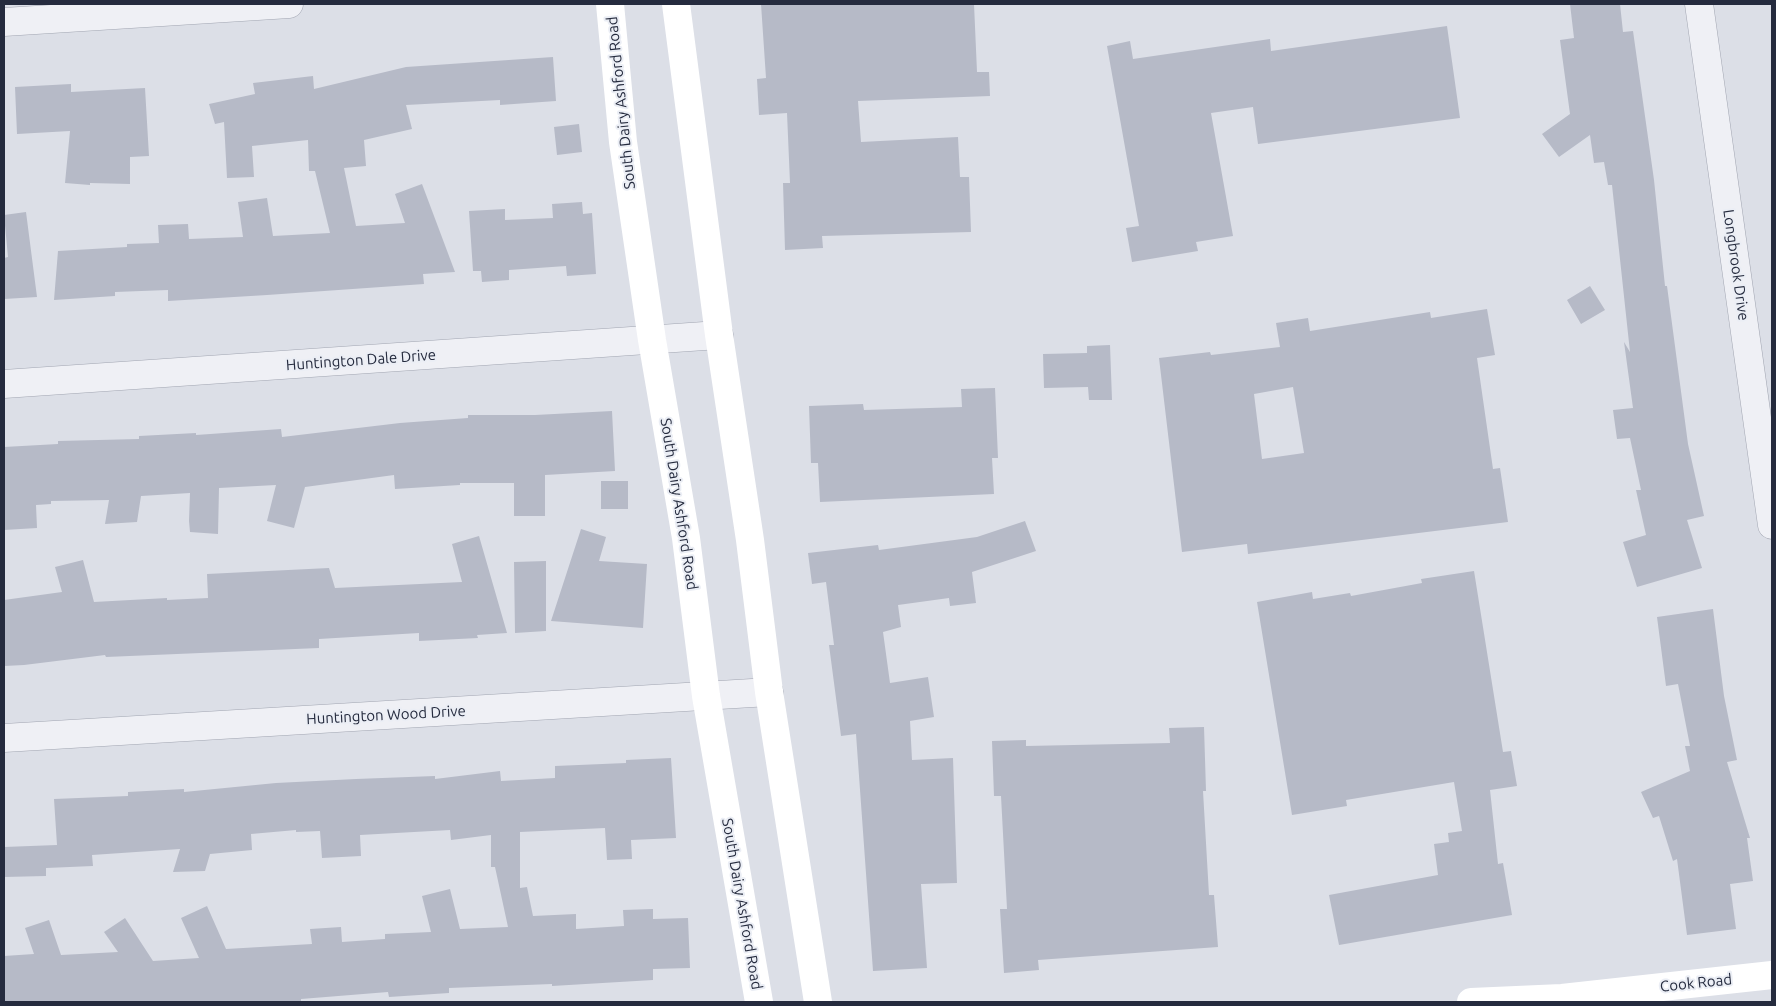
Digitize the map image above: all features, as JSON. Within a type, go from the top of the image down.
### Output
[{"type":"main road","name":"South Dairy Ashford Road","points":[[610,4],[623,142],[652,340],[686,538],[706,696],[759,1002]]},
{"type":"main road","points":[[676,4],[719,335],[750,540],[769,692],[818,1002]]},
{"type":"main road","name":"Cook Road","points":[[1471,1002],[1562,998],[1772,975]]},
{"type":"street","points":[[4,22],[289,4]]},
{"type":"street","name":"Longbrook Drive","points":[[1699,4],[1772,525]]},
{"type":"street","name":"Huntington Dale Drive","points":[[4,384],[719,335]]},
{"type":"street","name":"Huntington Wood Drive","points":[[4,738],[769,692]]},
{"type":"building","points":[[761,4],[974,4],[977,72],[989,72],[990,96],[858,101],[861,142],[958,137],[960,177],[969,177],[971,232],[822,236],[823,248],[785,250],[783,183],[790,183],[787,113],[759,115],[757,79],[766,78]]},
{"type":"building","points":[[1570,4],[1620,4],[1623,32],[1633,31],[1654,180],[1665,286],[1667,286],[1688,444],[1704,516],[1687,520],[1702,568],[1637,587],[1623,542],[1646,535],[1636,490],[1641,490],[1630,438],[1617,439],[1613,410],[1633,408],[1624,342],[1630,352],[1612,185],[1608,185],[1604,162],[1594,163],[1590,135],[1559,157],[1542,134],[1570,114],[1560,40],[1574,38]]},
{"type":"building","points":[[1447,26],[1460,118],[1258,144],[1253,107],[1211,113],[1233,236],[1196,242],[1198,251],[1132,262],[1126,228],[1139,226],[1107,46],[1130,41],[1133,59],[1270,39],[1271,51]]},
{"type":"building","points":[[553,57],[556,101],[500,105],[500,100],[406,105],[412,129],[364,140],[366,166],[344,168],[356,226],[405,223],[395,194],[422,184],[455,272],[423,274],[424,284],[267,295],[168,301],[168,290],[115,292],[115,296],[54,300],[58,251],[127,247],[127,244],[159,243],[158,225],[188,224],[189,239],[243,237],[238,202],[267,198],[273,236],[330,233],[315,171],[309,171],[308,140],[252,146],[254,177],[227,178],[224,122],[215,124],[209,104],[255,94],[253,83],[313,76],[314,89],[406,67]]},
{"type":"building","points":[[71,84],[71,92],[145,88],[149,156],[130,157],[130,184],[90,183],[90,185],[65,183],[70,131],[17,134],[15,87]]},
{"type":"building","points":[[579,124],[582,152],[557,155],[554,127]]},
{"type":"building","points":[[582,202],[583,214],[592,213],[596,274],[567,276],[566,266],[509,270],[509,280],[482,282],[481,271],[473,271],[469,211],[505,209],[505,220],[553,218],[552,204]]},
{"type":"building","points":[[26,212],[37,297],[4,299],[4,258],[8,257],[4,215]]},
{"type":"building","points":[[1590,286],[1605,310],[1581,324],[1567,300]]},
{"type":"building","points":[[1487,309],[1495,355],[1477,358],[1493,469],[1500,468],[1508,522],[1248,554],[1247,544],[1182,552],[1159,358],[1210,352],[1211,355],[1280,347],[1276,323],[1308,318],[1310,331],[1430,312],[1431,318]],"holes":[[[1293,387],[1304,453],[1262,459],[1254,394]]]},
{"type":"building","points":[[1110,345],[1112,400],[1089,400],[1088,387],[1044,388],[1043,354],[1087,353],[1087,346]]},
{"type":"building","points":[[995,388],[998,458],[992,458],[994,494],[820,502],[818,463],[811,463],[809,406],[863,404],[864,410],[962,407],[961,389]]},
{"type":"building","points":[[612,411],[615,471],[545,475],[545,516],[514,516],[514,483],[460,483],[460,485],[395,489],[394,475],[305,487],[294,528],[267,521],[276,485],[219,488],[218,534],[190,532],[190,493],[141,496],[137,522],[105,524],[109,500],[51,501],[51,504],[36,505],[37,528],[4,530],[4,447],[58,444],[58,441],[139,439],[139,436],[196,433],[196,435],[281,429],[282,437],[400,423],[468,418],[468,415],[535,415]]},
{"type":"building","points":[[601,481],[628,481],[628,509],[601,509]]},
{"type":"building","points":[[1025,521],[1036,551],[972,572],[976,603],[950,606],[949,598],[898,605],[901,627],[883,632],[890,683],[928,677],[934,717],[910,721],[912,760],[953,758],[957,883],[921,884],[927,968],[873,971],[856,734],[841,736],[829,645],[834,645],[826,582],[812,584],[808,553],[878,545],[879,550],[977,537]]},
{"type":"building","points":[[581,529],[606,537],[599,561],[647,564],[643,628],[551,621]]},
{"type":"building","points":[[479,536],[507,633],[477,635],[478,638],[419,641],[419,633],[319,639],[319,648],[106,657],[105,655],[4,666],[4,600],[62,592],[55,567],[83,560],[94,602],[208,598],[207,574],[329,568],[335,588],[462,582],[452,544]]},
{"type":"building","points":[[546,561],[546,631],[515,633],[514,562]]},
{"type":"building","points":[[1474,571],[1503,752],[1511,751],[1517,786],[1490,790],[1498,864],[1503,863],[1512,915],[1339,945],[1329,895],[1438,875],[1434,844],[1449,842],[1448,833],[1462,831],[1454,782],[1346,800],[1347,806],[1292,815],[1257,602],[1312,592],[1313,599],[1350,593],[1351,596],[1422,583],[1421,579]]},
{"type":"building","points":[[1713,609],[1724,696],[1737,760],[1727,762],[1750,838],[1747,838],[1753,881],[1730,884],[1736,929],[1687,935],[1677,859],[1673,861],[1659,816],[1653,818],[1641,792],[1690,771],[1685,746],[1690,746],[1678,684],[1666,686],[1657,617]]},
{"type":"building","points":[[1204,727],[1206,791],[1203,791],[1209,895],[1214,895],[1218,947],[1038,960],[1039,970],[1004,973],[1000,909],[1007,909],[1001,796],[994,796],[992,741],[1026,740],[1026,746],[1170,743],[1169,728]]},
{"type":"building","points":[[671,758],[676,838],[631,840],[632,859],[607,860],[605,828],[520,832],[520,888],[527,887],[533,916],[576,914],[576,929],[624,926],[623,910],[653,909],[653,919],[688,918],[690,968],[653,969],[653,980],[552,986],[552,984],[449,988],[449,993],[389,997],[388,992],[301,999],[301,1002],[4,1002],[4,956],[34,954],[25,928],[49,920],[61,955],[118,952],[104,932],[125,918],[153,961],[199,958],[181,918],[207,906],[226,949],[312,944],[310,929],[341,927],[342,942],[385,939],[385,934],[431,932],[422,896],[450,889],[460,929],[508,927],[495,867],[491,867],[491,835],[451,840],[450,830],[360,835],[361,856],[322,858],[320,831],[296,832],[296,830],[251,834],[252,850],[210,854],[205,871],[173,872],[180,849],[92,855],[93,866],[46,868],[46,876],[4,877],[4,847],[57,845],[54,799],[128,796],[128,792],[184,789],[184,792],[276,783],[435,776],[435,779],[500,771],[501,781],[555,778],[555,766],[626,763],[626,760]]}]
